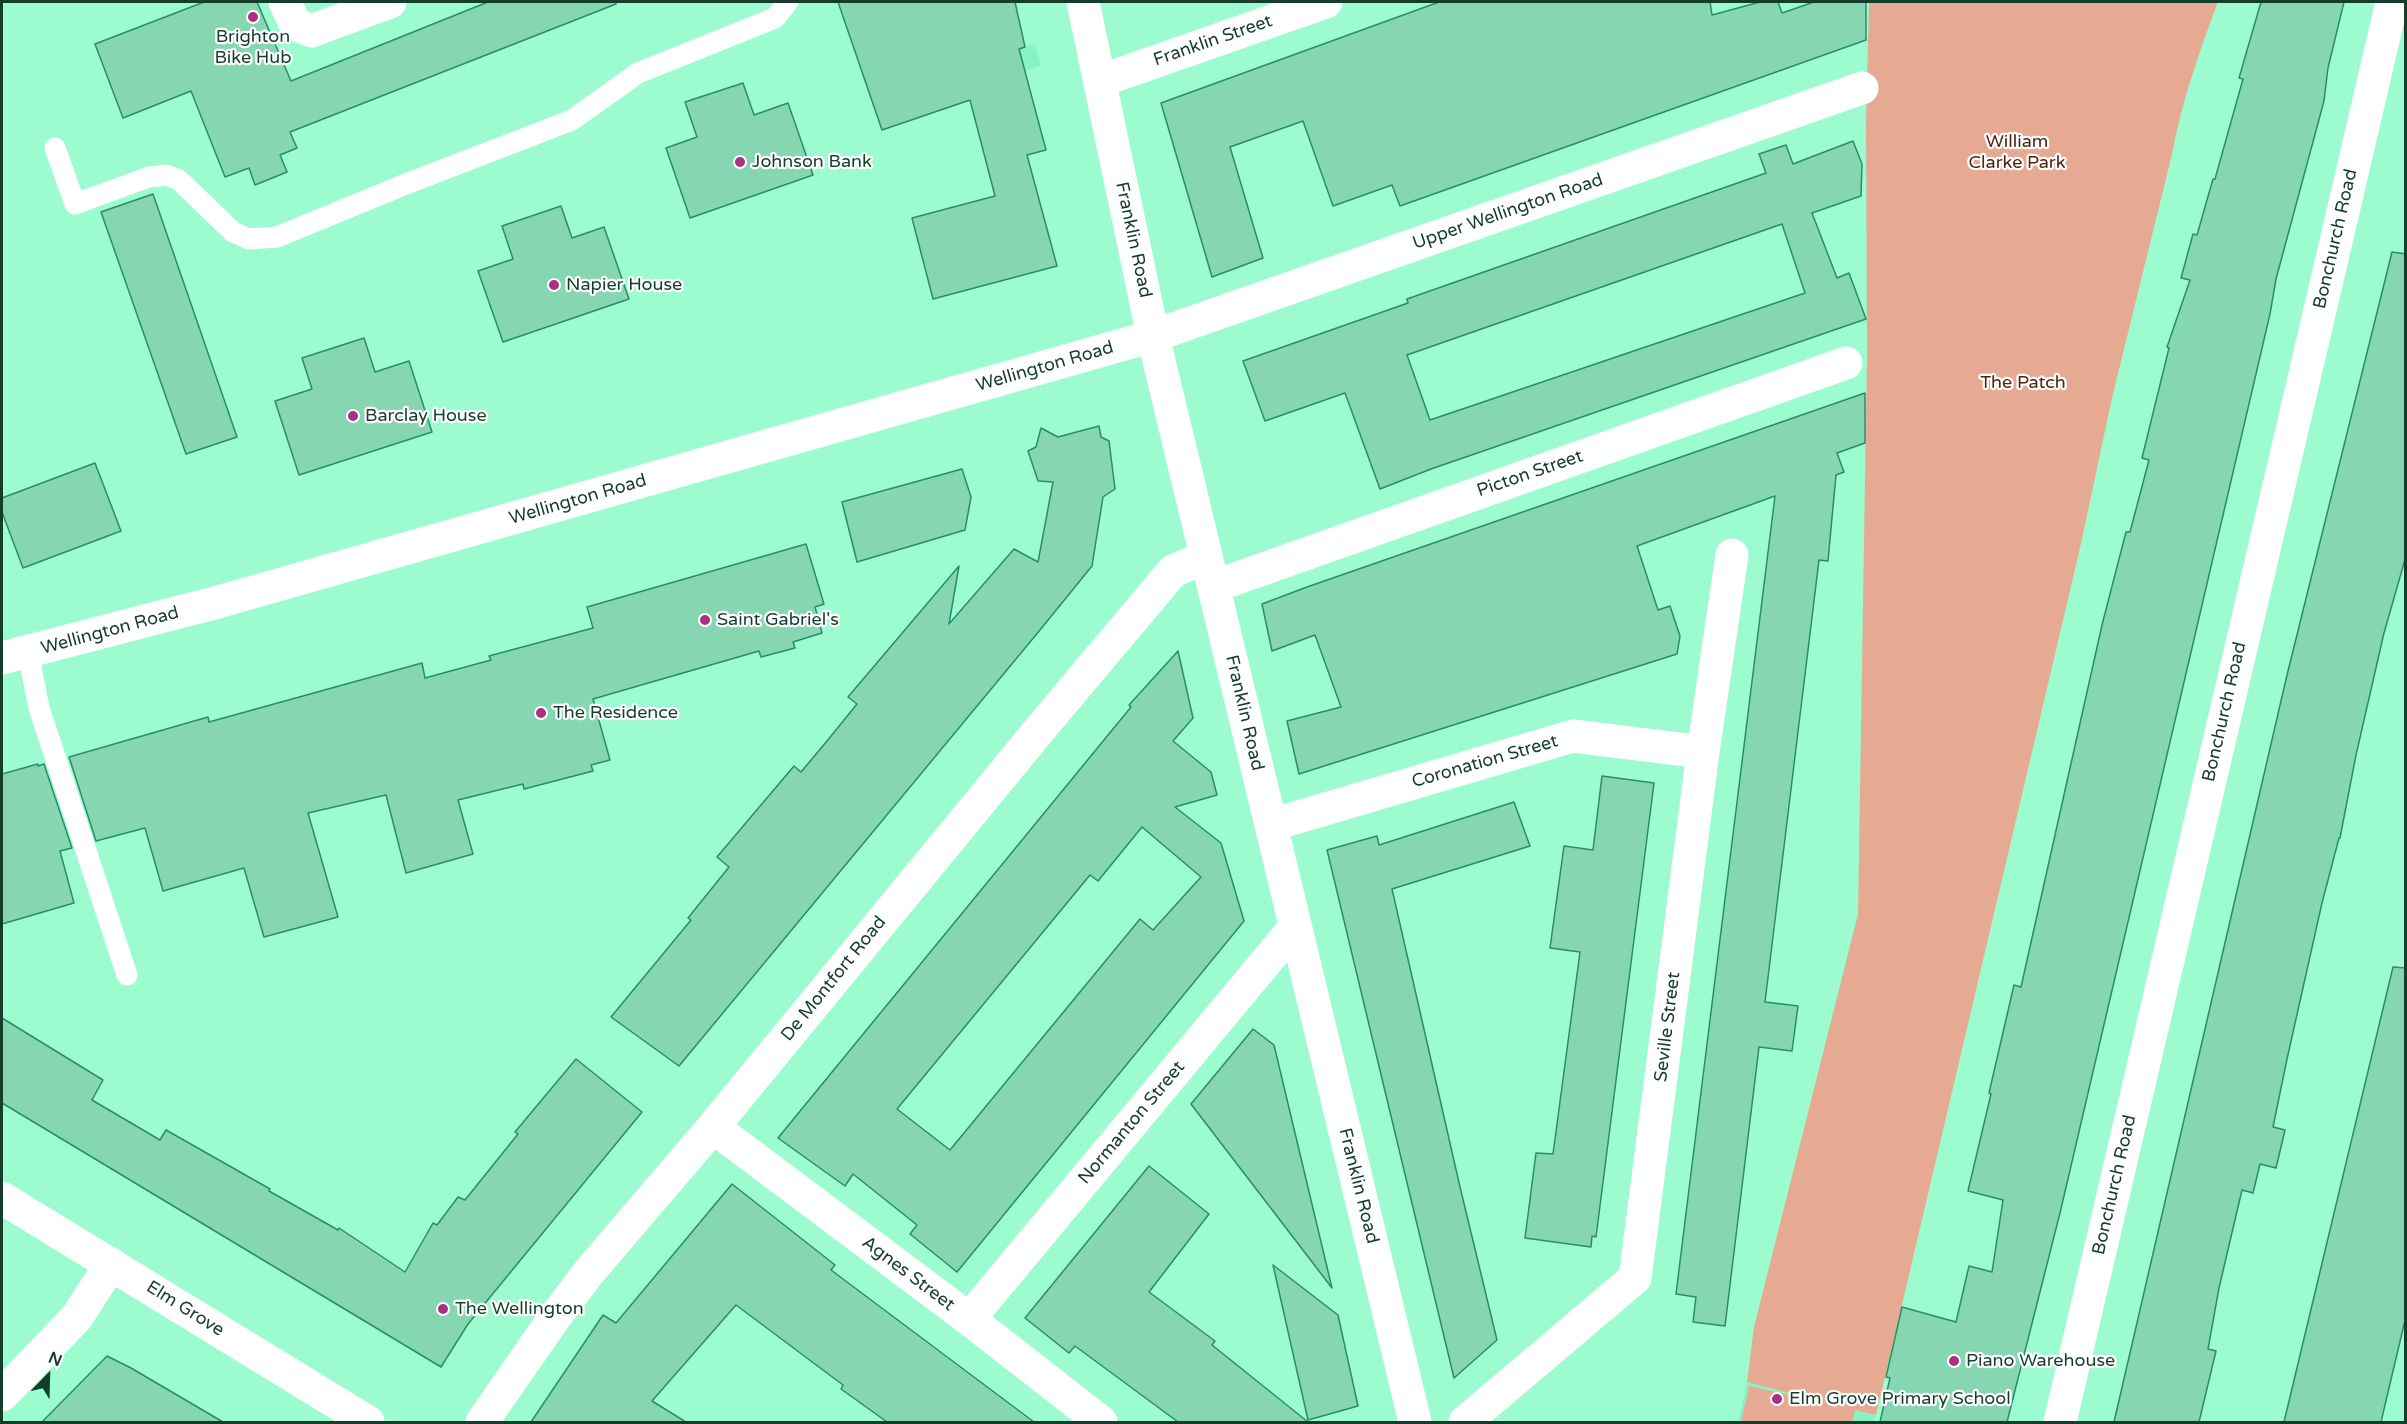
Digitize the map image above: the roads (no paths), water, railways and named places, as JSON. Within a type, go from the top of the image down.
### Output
[{"type":"street","points":[[290,13],[305,30],[315,30],[390,2]]},
{"type":"street","name":"Franklin Road","points":[[1083,2],[1153,336],[1415,1422]]},
{"type":"street","name":"Franklin Street","points":[[1100,81],[1326,2]]},
{"type":"street","name":"Bonchurch Road","points":[[2060,1422],[2392,2]]},
{"type":"street","name":"Upper Wellington Road","points":[[1153,336],[1862,88]]},
{"type":"street","name":"Wellington Road","points":[[15,655],[218,602],[1153,336]]},
{"type":"street","name":"Picton Street","points":[[1210,572],[1846,363]]},
{"type":"street","name":"Seville Street","points":[[1465,1422],[1635,1278],[1703,752],[1732,555]]},
{"type":"street","name":"De Montfort Road","points":[[482,1422],[589,1272],[713,1127],[965,819],[1173,571],[1210,572]]},
{"type":"street","name":"Coronation Street","points":[[1271,825],[1573,736],[1703,752]]},
{"type":"street","name":"Normanton Street","points":[[969,1319],[1295,927]]},
{"type":"street","name":"Agnes Street","points":[[713,1127],[969,1319],[1101,1422]]},
{"type":"street","name":"Elm Grove","points":[[2,1198],[368,1422]]},
{"type":"street","points":[[2,1395],[77,1317],[111,1264]]},
{"type":"lane","points":[[55,148],[75,204],[149,177],[166,176],[179,180],[233,232],[249,239],[277,237],[572,120],[638,73],[775,18],[788,2]]},
{"type":"lane","points":[[15,655],[39,708],[127,975]]},
{"type":"place","name":"Brighton Bike Hub","points":[[253,17]]},
{"type":"place","name":"Johnson Bank","points":[[740,162]]},
{"type":"place","name":"Napier House","points":[[554,285]]},
{"type":"place","name":"Barclay House","points":[[353,416]]},
{"type":"place","name":"Saint Gabriel's","points":[[705,620]]},
{"type":"place","name":"The Residence","points":[[541,713]]},
{"type":"place","name":"The Wellington","points":[[443,1309]]},
{"type":"place","name":"Piano Warehouse","points":[[1954,1361]]},
{"type":"place","name":"Elm Grove Primary School","points":[[1777,1399]]},
{"type":"park label","name":"William Clarke Park","points":[[2017,152]]},
{"type":"park label","name":"The Patch","points":[[2023,383]]}]
